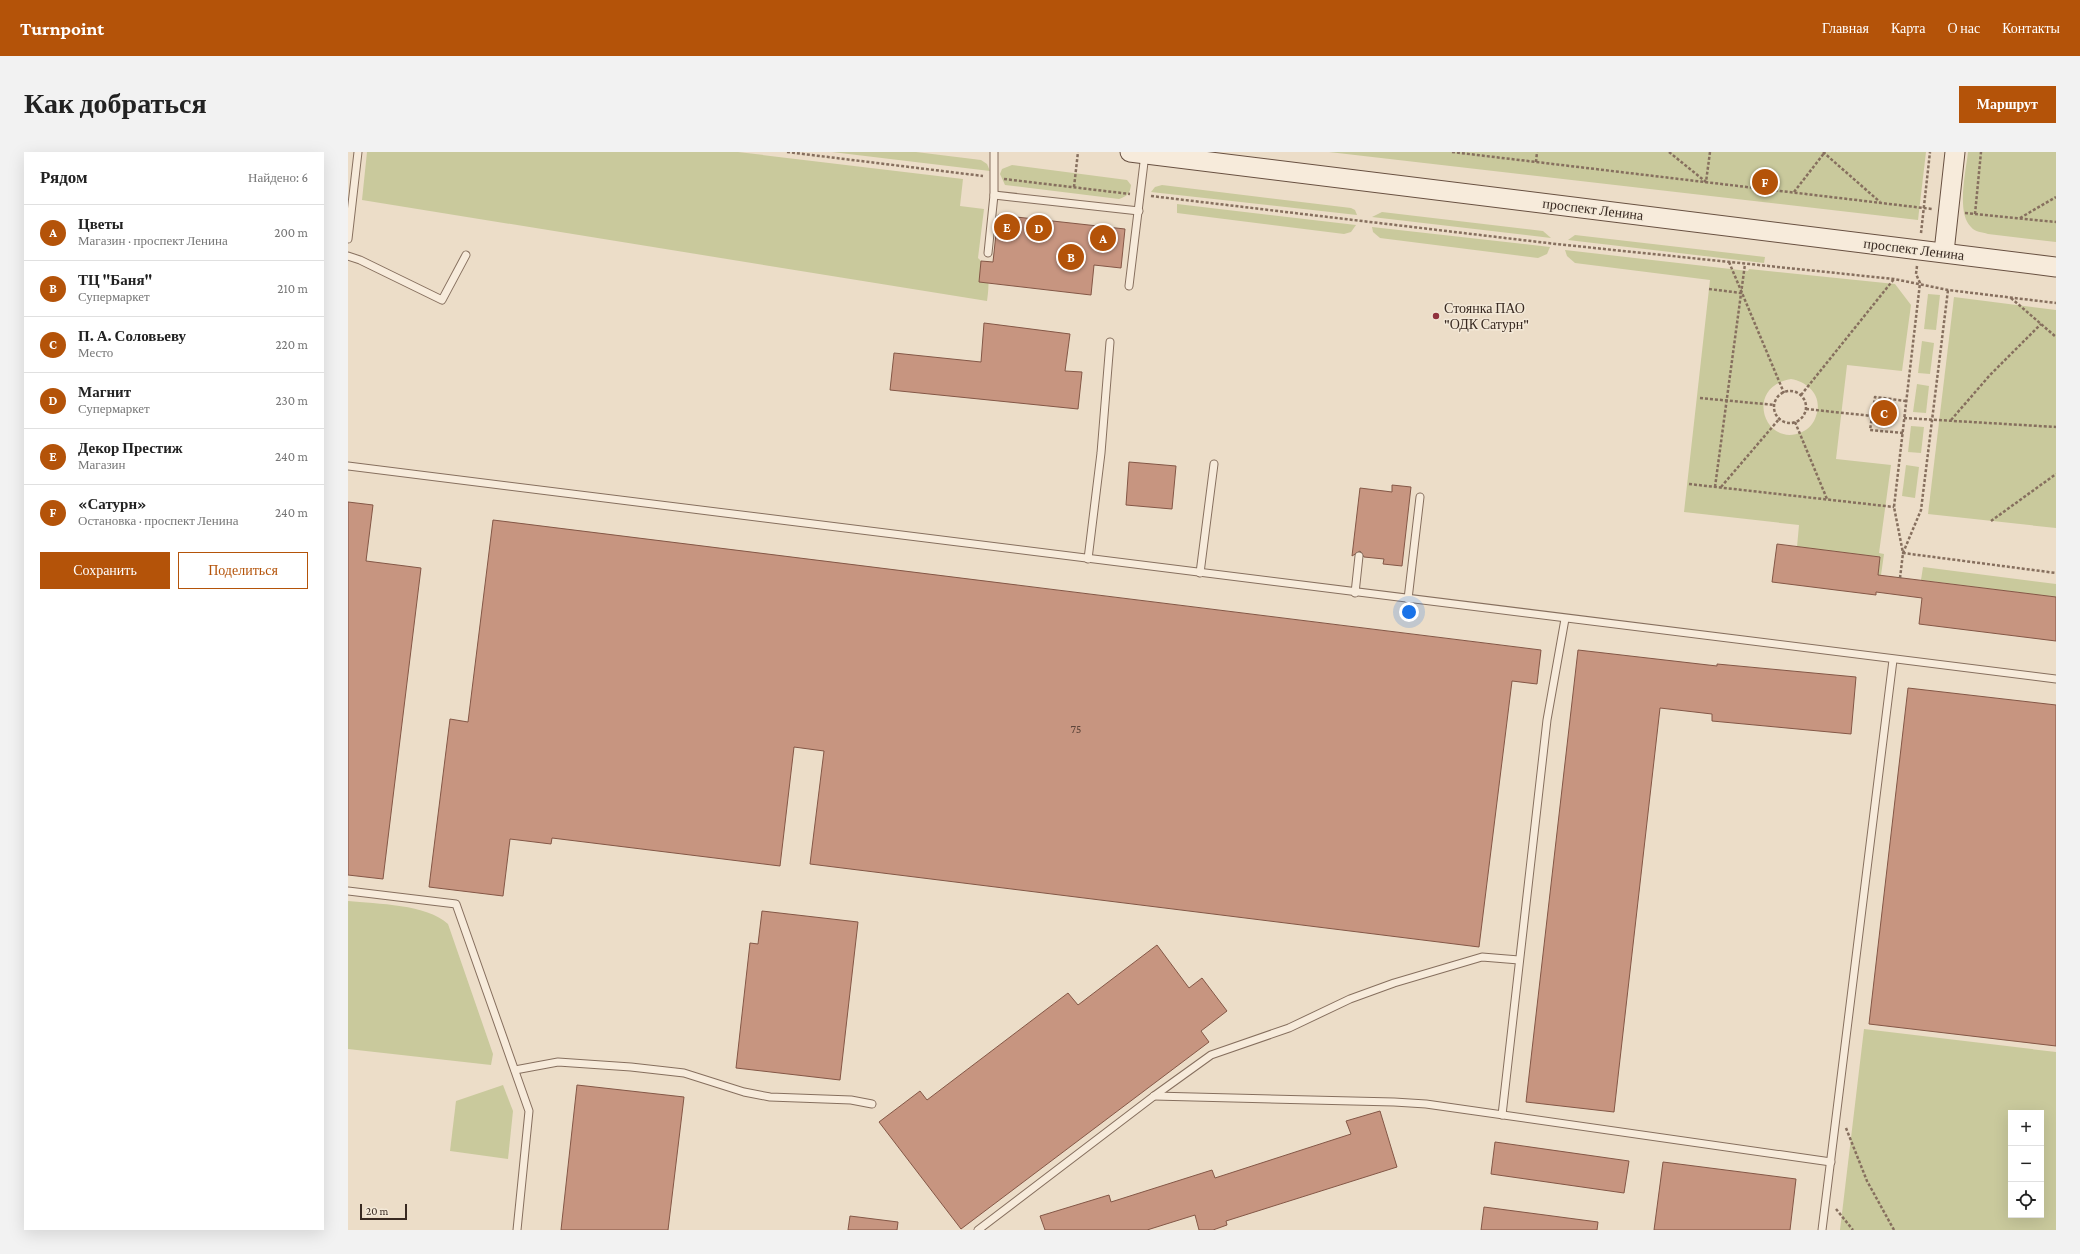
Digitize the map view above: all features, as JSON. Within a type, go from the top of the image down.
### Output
[{"type":"main road","points":[[1944,252],[1955,152]]},
{"type":"main road","name":"проспект Ленина","points":[[1137,153],[2056,266]]},
{"type":"lane","points":[[348,239],[358,152]]},
{"type":"lane","points":[[988,253],[994,195],[994,152]]},
{"type":"lane","points":[[1129,286],[1141,195],[1137,153]]},
{"type":"lane","points":[[994,195],[1139,211]]},
{"type":"lane","points":[[348,256],[360,260],[442,300],[466,255]]},
{"type":"lane","points":[[1088,559],[1101,453],[1110,342]]},
{"type":"lane","points":[[1200,573],[1214,464]]},
{"type":"lane","points":[[348,466],[1408,600],[2056,679]]},
{"type":"lane","points":[[1408,600],[1420,497]]},
{"type":"lane","points":[[1355,593],[1360,556]]},
{"type":"lane","points":[[1502,1115],[1547,720],[1565,619]]},
{"type":"lane","points":[[1822,1230],[1893,660]]},
{"type":"lane","points":[[348,891],[456,904],[529,1111],[517,1230]]},
{"type":"lane","points":[[978,1230],[1154,1096],[1211,1055],[1289,1028],[1350,999],[1394,983],[1482,957],[1519,960]]},
{"type":"lane","points":[[515,1070],[558,1062],[631,1067],[684,1073],[744,1092],[770,1097],[851,1100],[872,1104]]},
{"type":"lane","points":[[1154,1096],[1394,1102],[1502,1115],[1831,1162]]},
{"type":"path","points":[[787,152],[1556,244],[1894,279],[1948,290],[2056,303]]},
{"type":"path","points":[[1074,187],[1078,152]]},
{"type":"path","points":[[1452,152],[1948,211],[2056,222]]},
{"type":"path","points":[[1536,162],[1537,152]]},
{"type":"path","points":[[1669,152],[1706,182]]},
{"type":"path","points":[[1706,182],[1710,152]]},
{"type":"path","points":[[1794,193],[1824,152],[1880,203]]},
{"type":"path","points":[[1903,554],[1894,507],[1920,284],[1916,274],[1930,152]]},
{"type":"path","points":[[1975,214],[1981,152]]},
{"type":"path","points":[[2020,218],[2056,197]]},
{"type":"path","points":[[1729,262],[1784,393]]},
{"type":"path","points":[[1715,487],[1745,264]]},
{"type":"path","points":[[1801,395],[1894,279]]},
{"type":"path","points":[[1709,289],[1741,293]]},
{"type":"path","points":[[1900,578],[1903,554],[1921,510],[1948,290]]},
{"type":"path","points":[[2011,298],[2056,338]]},
{"type":"path","points":[[1951,420],[1990,375],[2041,324]]},
{"type":"path","points":[[1790,391],[1801,395],[1805,401],[1806,409],[1802,417],[1795,422],[1786,422],[1780,418],[1776,413],[1775,405],[1779,396],[1790,391]]},
{"type":"path","points":[[1903,434],[1870,430],[1874,397],[1906,401]]},
{"type":"path","points":[[1700,398],[1775,405]]},
{"type":"path","points":[[1806,409],[1872,416]]},
{"type":"path","points":[[1721,488],[1780,418]]},
{"type":"path","points":[[1904,418],[2056,426]]},
{"type":"path","points":[[1795,422],[1827,499]]},
{"type":"path","points":[[1991,521],[2056,474]]},
{"type":"path","points":[[1690,484],[1894,507]]},
{"type":"path","points":[[1903,554],[2056,573]]},
{"type":"path","points":[[1838,1109],[1867,1181],[1894,1230]]},
{"type":"path","points":[[1826,1198],[1853,1230]]},
{"type":"green space","points":[[367,152],[738,152],[963,179],[960,206],[984,209],[978,258],[985,267],[987,273],[987,301],[362,200]]},
{"type":"green space","points":[[832,152],[916,152],[981,160],[987,164],[990,171]]},
{"type":"green space","points":[[1329,152],[1926,152],[1918,220]]},
{"type":"green space","points":[[1968,152],[2056,152],[2056,242],[1988,234],[1977,231],[1971,227],[1966,221],[1963,202]]},
{"type":"green space","points":[[1012,165],[1127,180],[1131,185],[1131,188],[1128,194],[1119,199],[1005,185],[1000,174],[1002,169]]},
{"type":"green space","points":[[1162,185],[1351,208],[1355,210],[1357,215],[1151,192],[1155,187]]},
{"type":"green space","points":[[1177,204],[1356,225],[1351,232],[1344,234],[1177,213]]},
{"type":"green space","points":[[1382,212],[1543,231],[1551,238],[1372,217]]},
{"type":"green space","points":[[1372,227],[1550,247],[1547,254],[1538,258],[1380,238],[1373,232]]},
{"type":"green space","points":[[1575,235],[1765,257],[1764,263],[1568,240]]},
{"type":"green space","points":[[1565,250],[1748,271],[1749,269],[1895,284],[1911,305],[1902,371],[1847,365],[1836,459],[1891,465],[1879,553],[1884,554],[1881,575],[1878,575],[1880,557],[1797,547],[1799,525],[1684,512],[1710,280],[1575,263],[1567,256]],"holes":[[[1791,379],[1809,387],[1816,397],[1818,409],[1815,419],[1805,431],[1789,435],[1778,432],[1770,425],[1765,415],[1764,404],[1767,393],[1776,384]]]},
{"type":"green space","points":[[1928,294],[1940,295],[1936,330],[1924,329]]},
{"type":"green space","points":[[1954,297],[2056,310],[2056,528],[1928,514]]},
{"type":"green space","points":[[1922,341],[1934,343],[1930,374],[1918,373]]},
{"type":"green space","points":[[1917,384],[1929,386],[1926,413],[1913,412]]},
{"type":"green space","points":[[1911,426],[1924,427],[1921,453],[1908,452]]},
{"type":"green space","points":[[1906,465],[1919,467],[1915,498],[1902,496]]},
{"type":"green space","points":[[1923,567],[2056,584],[2056,597],[1921,580]]},
{"type":"green space","points":[[348,901],[387,904],[415,909],[428,912],[439,917],[448,924],[493,1054],[491,1065],[348,1049]]},
{"type":"green space","points":[[1864,1029],[2056,1052],[2056,1230],[1840,1230]]},
{"type":"green space","points":[[503,1085],[513,1111],[508,1159],[450,1151],[456,1101]]},
{"type":"building","points":[[998,215],[1125,229],[1121,268],[1094,265],[1091,295],[979,282],[981,261],[993,262]]},
{"type":"building","points":[[984,323],[1070,334],[1065,371],[1082,372],[1078,409],[890,390],[894,353],[981,362]]},
{"type":"building","points":[[1129,462],[1176,466],[1172,509],[1126,505]]},
{"type":"building","points":[[1392,485],[1411,487],[1402,566],[1383,564],[1384,559],[1364,557],[1360,551],[1352,556],[1360,488],[1392,492]]},
{"type":"building","points":[[348,502],[373,505],[366,561],[421,568],[383,879],[348,875]]},
{"type":"building","points":[[493,520],[1541,650],[1537,684],[1512,681],[1479,947],[810,864],[824,751],[794,747],[780,866],[552,838],[551,844],[510,839],[503,896],[429,887],[450,719],[468,722]]},
{"type":"building","points":[[1777,544],[1880,557],[1878,575],[2056,597],[2056,641],[1919,624],[1922,598],[1876,592],[1876,595],[1772,582]]},
{"type":"building","points":[[1578,650],[1717,666],[1717,664],[1856,677],[1851,734],[1712,721],[1712,714],[1660,708],[1614,1112],[1526,1102]]},
{"type":"building","points":[[1908,688],[2056,705],[2056,1046],[1869,1024]]},
{"type":"building","points":[[762,911],[858,922],[840,1080],[736,1068],[750,943],[758,944]]},
{"type":"building","points":[[1157,945],[1189,988],[1202,978],[1227,1011],[1201,1031],[1209,1042],[961,1229],[879,1122],[920,1091],[927,1100],[1068,993],[1078,1005]]},
{"type":"building","points":[[577,1085],[684,1097],[668,1230],[561,1230]]},
{"type":"building","points":[[1380,1111],[1397,1167],[1226,1221],[1227,1225],[1213,1230],[1199,1230],[1195,1215],[1147,1230],[1045,1230],[1040,1216],[1109,1195],[1111,1202],[1212,1170],[1215,1178],[1351,1134],[1346,1121]]},
{"type":"building","points":[[1495,1142],[1629,1161],[1624,1193],[1491,1174]]},
{"type":"building","points":[[1663,1162],[1796,1179],[1790,1230],[1654,1230]]},
{"type":"building","points":[[1484,1207],[1598,1222],[1597,1230],[1481,1230]]},
{"type":"building","points":[[850,1216],[898,1222],[897,1230],[848,1230]]},
{"type":"place","name":"«Сатурн»","points":[[1765,182]]},
{"type":"place","name":"Декор Престиж","points":[[1007,227]]},
{"type":"place","name":"Магнит","points":[[1039,228]]},
{"type":"place","name":"Цветы","points":[[1103,238]]},
{"type":"place","name":"ТЦ \"Баня\"","points":[[1071,257]]},
{"type":"place","name":"Стоянка ПАО \"ОДК Сатурн\"","points":[[1436,316]]},
{"type":"place","name":"П. А. Соловьеву","points":[[1884,413]]}]
